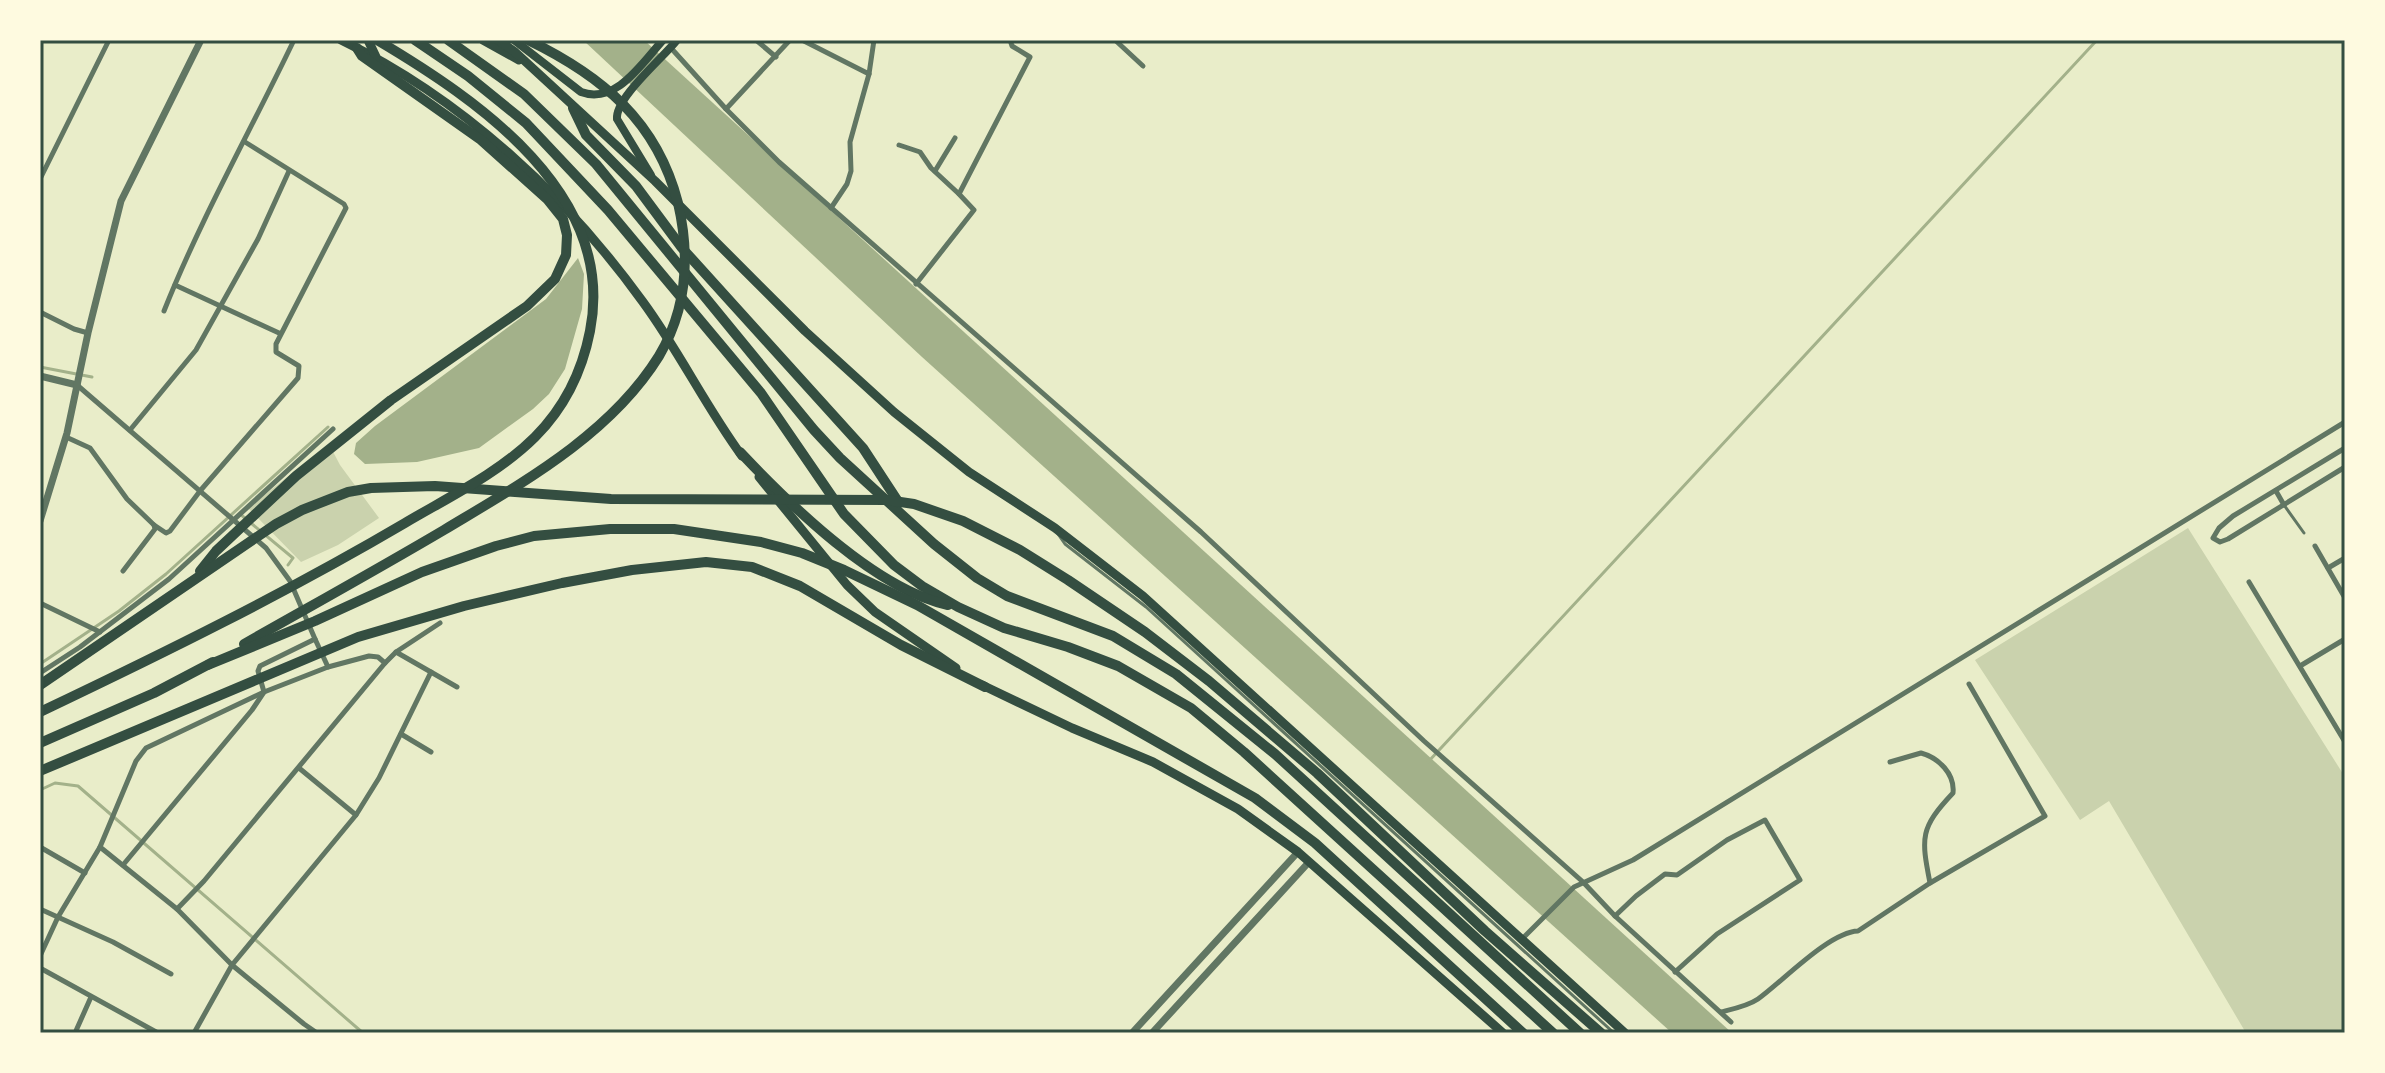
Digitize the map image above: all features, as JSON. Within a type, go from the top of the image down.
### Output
[{"type":"highway","points":[[341,40],[376,57],[484,133],[583,225],[645,305],[740,452],[847,585],[875,612],[910,638],[985,687]]},
{"type":"highway","points":[[368,40],[376,57]]},
{"type":"highway","points":[[40,712],[268,600],[486,475],[537,436],[575,383],[589,339],[593,294],[589,256],[576,222],[555,184],[507,129],[438,76],[377,40]]},
{"type":"highway","points":[[415,40],[526,123],[608,210],[761,393],[836,504],[913,580],[958,607],[1004,628],[1118,666],[1191,708],[1329,828],[1553,1033]]},
{"type":"highway","points":[[483,40],[522,61]]},
{"type":"highway","points":[[498,40],[655,181],[805,331],[894,412],[969,472],[1055,528],[1143,596],[1625,1033]]},
{"type":"highway","points":[[40,743],[154,693],[208,665],[424,541],[567,452],[630,395],[660,354],[678,308],[686,268],[681,216],[671,176],[633,112],[560,55],[528,40]]},
{"type":"highway","points":[[449,41],[524,94],[588,156],[814,430],[840,458],[955,561],[1004,595],[1113,636],[1176,674],[1275,754],[1580,1033]]},
{"type":"highway","points":[[192,580],[216,551],[296,476],[391,400],[527,306],[555,279],[561,266],[567,243],[563,219],[547,199],[481,140],[362,56],[357,48]]},
{"type":"highway","points":[[573,108],[586,135],[636,186],[682,248],[863,448],[911,522]]},
{"type":"highway","points":[[740,452],[794,508],[866,564],[922,598],[958,607]]},
{"type":"highway","points":[[40,685],[276,524],[348,492],[371,488],[435,486],[611,499],[863,499],[914,504],[963,521],[1020,550],[1145,632],[1209,681],[1277,737],[1485,931],[1601,1033]]},
{"type":"highway","points":[[208,665],[422,572],[534,536],[610,529],[674,529],[717,534],[788,549],[844,570],[917,605],[1255,798],[1315,843],[1523,1033]]},
{"type":"highway","points":[[40,771],[358,637],[464,606],[562,583],[632,570],[728,562],[752,567],[800,586],[901,645],[1182,777],[1238,809],[1298,852],[1503,1033]]},
{"type":"main road","points":[[514,40],[581,92],[591,95],[608,93],[618,86],[638,69],[661,42]]},
{"type":"main road","points":[[655,181],[617,119],[618,106],[677,40]]},
{"type":"street","points":[[40,179],[109,40]]},
{"type":"street","points":[[40,521],[66,437],[121,201],[201,40]]},
{"type":"street","points":[[164,311],[192,243],[294,40]]},
{"type":"street","points":[[756,40],[776,57]]},
{"type":"street","points":[[726,109],[790,40]]},
{"type":"street","points":[[802,40],[832,58],[869,74]]},
{"type":"street","points":[[831,208],[847,184],[851,171],[850,142],[869,74],[874,40]]},
{"type":"street","points":[[959,194],[1030,57],[1012,46],[1010,40]]},
{"type":"street","points":[[1115,40],[1143,66]]},
{"type":"street","points":[[661,42],[779,162],[1201,532],[1731,1022]]},
{"type":"street","points":[[935,171],[955,138]]},
{"type":"street","points":[[66,437],[90,448],[127,499],[166,533],[298,378],[299,366],[276,352],[279,333],[344,213],[344,204],[245,142]]},
{"type":"street","points":[[899,145],[920,152],[974,210],[916,284]]},
{"type":"street","points":[[133,427],[196,350],[258,239],[289,171]]},
{"type":"street","points":[[175,285],[279,333]]},
{"type":"street","points":[[40,312],[88,333]]},
{"type":"street","points":[[40,376],[77,384],[133,427],[227,512],[238,516],[290,581],[328,667]]},
{"type":"street","points":[[1521,941],[1574,887],[1633,860],[2345,422]]},
{"type":"street","points":[[40,673],[169,579],[333,429]]},
{"type":"street","points":[[2345,448],[2224,523],[2213,538],[2220,542],[2228,539],[2345,467]]},
{"type":"street","points":[[2276,491],[2284,505]]},
{"type":"street","points":[[123,571],[155,529],[154,525]]},
{"type":"street","points":[[2315,546],[2345,598]]},
{"type":"street","points":[[2328,568],[2345,558]]},
{"type":"street","points":[[2249,582],[2345,742]]},
{"type":"street","points":[[40,603],[95,630]]},
{"type":"street","points":[[177,909],[204,881],[385,663],[396,652],[440,623]]},
{"type":"street","points":[[264,692],[258,671],[260,666],[315,639]]},
{"type":"street","points":[[2300,666],[2345,639]]},
{"type":"street","points":[[396,652],[457,687]]},
{"type":"street","points":[[40,956],[58,917],[100,847],[136,761],[146,748],[264,692],[328,667],[369,656],[378,657],[385,663]]},
{"type":"street","points":[[194,1033],[232,965],[356,815],[379,778],[431,672]]},
{"type":"street","points":[[1721,1012],[1755,1001],[1801,963],[1844,934],[1858,931],[1930,883],[2045,816],[1969,684]]},
{"type":"street","points":[[123,865],[264,692]]},
{"type":"street","points":[[401,734],[431,752]]},
{"type":"street","points":[[1890,762],[1926,754],[1953,779],[1953,793],[1926,829],[1924,846],[1930,883]]},
{"type":"street","points":[[299,768],[356,815]]},
{"type":"street","points":[[1615,916],[1665,874],[1677,875],[1727,840],[1765,820],[1800,880],[1717,934],[1675,972]]},
{"type":"street","points":[[40,847],[85,873]]},
{"type":"street","points":[[100,847],[177,909],[232,965],[317,1033]]},
{"type":"street","points":[[1132,1033],[1298,852]]},
{"type":"street","points":[[1152,1033],[1309,862]]},
{"type":"street","points":[[40,909],[171,974]]},
{"type":"street","points":[[1233,923],[1244,932]]},
{"type":"street","points":[[40,968],[158,1033]]},
{"type":"street","points":[[75,1033],[91,997]]},
{"type":"lane","points":[[491,40],[511,57]]},
{"type":"lane","points":[[2284,505],[2304,533]]},
{"type":"lane","points":[[1055,528],[1065,544],[1146,607],[1614,1033]]},
{"type":"shaded area","points":[[583,40],[644,40],[1732,1033],[1672,1033],[922,357]]},
{"type":"shaded area","points":[[578,258],[584,274],[582,309],[565,369],[549,394],[533,409],[479,448],[417,462],[365,464],[354,454],[356,443],[375,426],[546,299]]},
{"type":"shaded area","points":[[329,444],[340,465],[379,518],[338,545],[301,562],[248,508]]},
{"type":"shaded area","points":[[2188,528],[2345,777],[2345,1033],[2246,1033],[2109,801],[2080,820],[1975,660]]},
{"type":"waterway","points":[[1428,762],[2097,40]]},
{"type":"waterway","points":[[40,367],[92,377]]},
{"type":"waterway","points":[[40,664],[119,611],[166,574],[328,427]]},
{"type":"waterway","points":[[240,514],[293,558],[288,565]]},
{"type":"waterway","points":[[40,790],[55,783],[78,786],[363,1033]]}]
